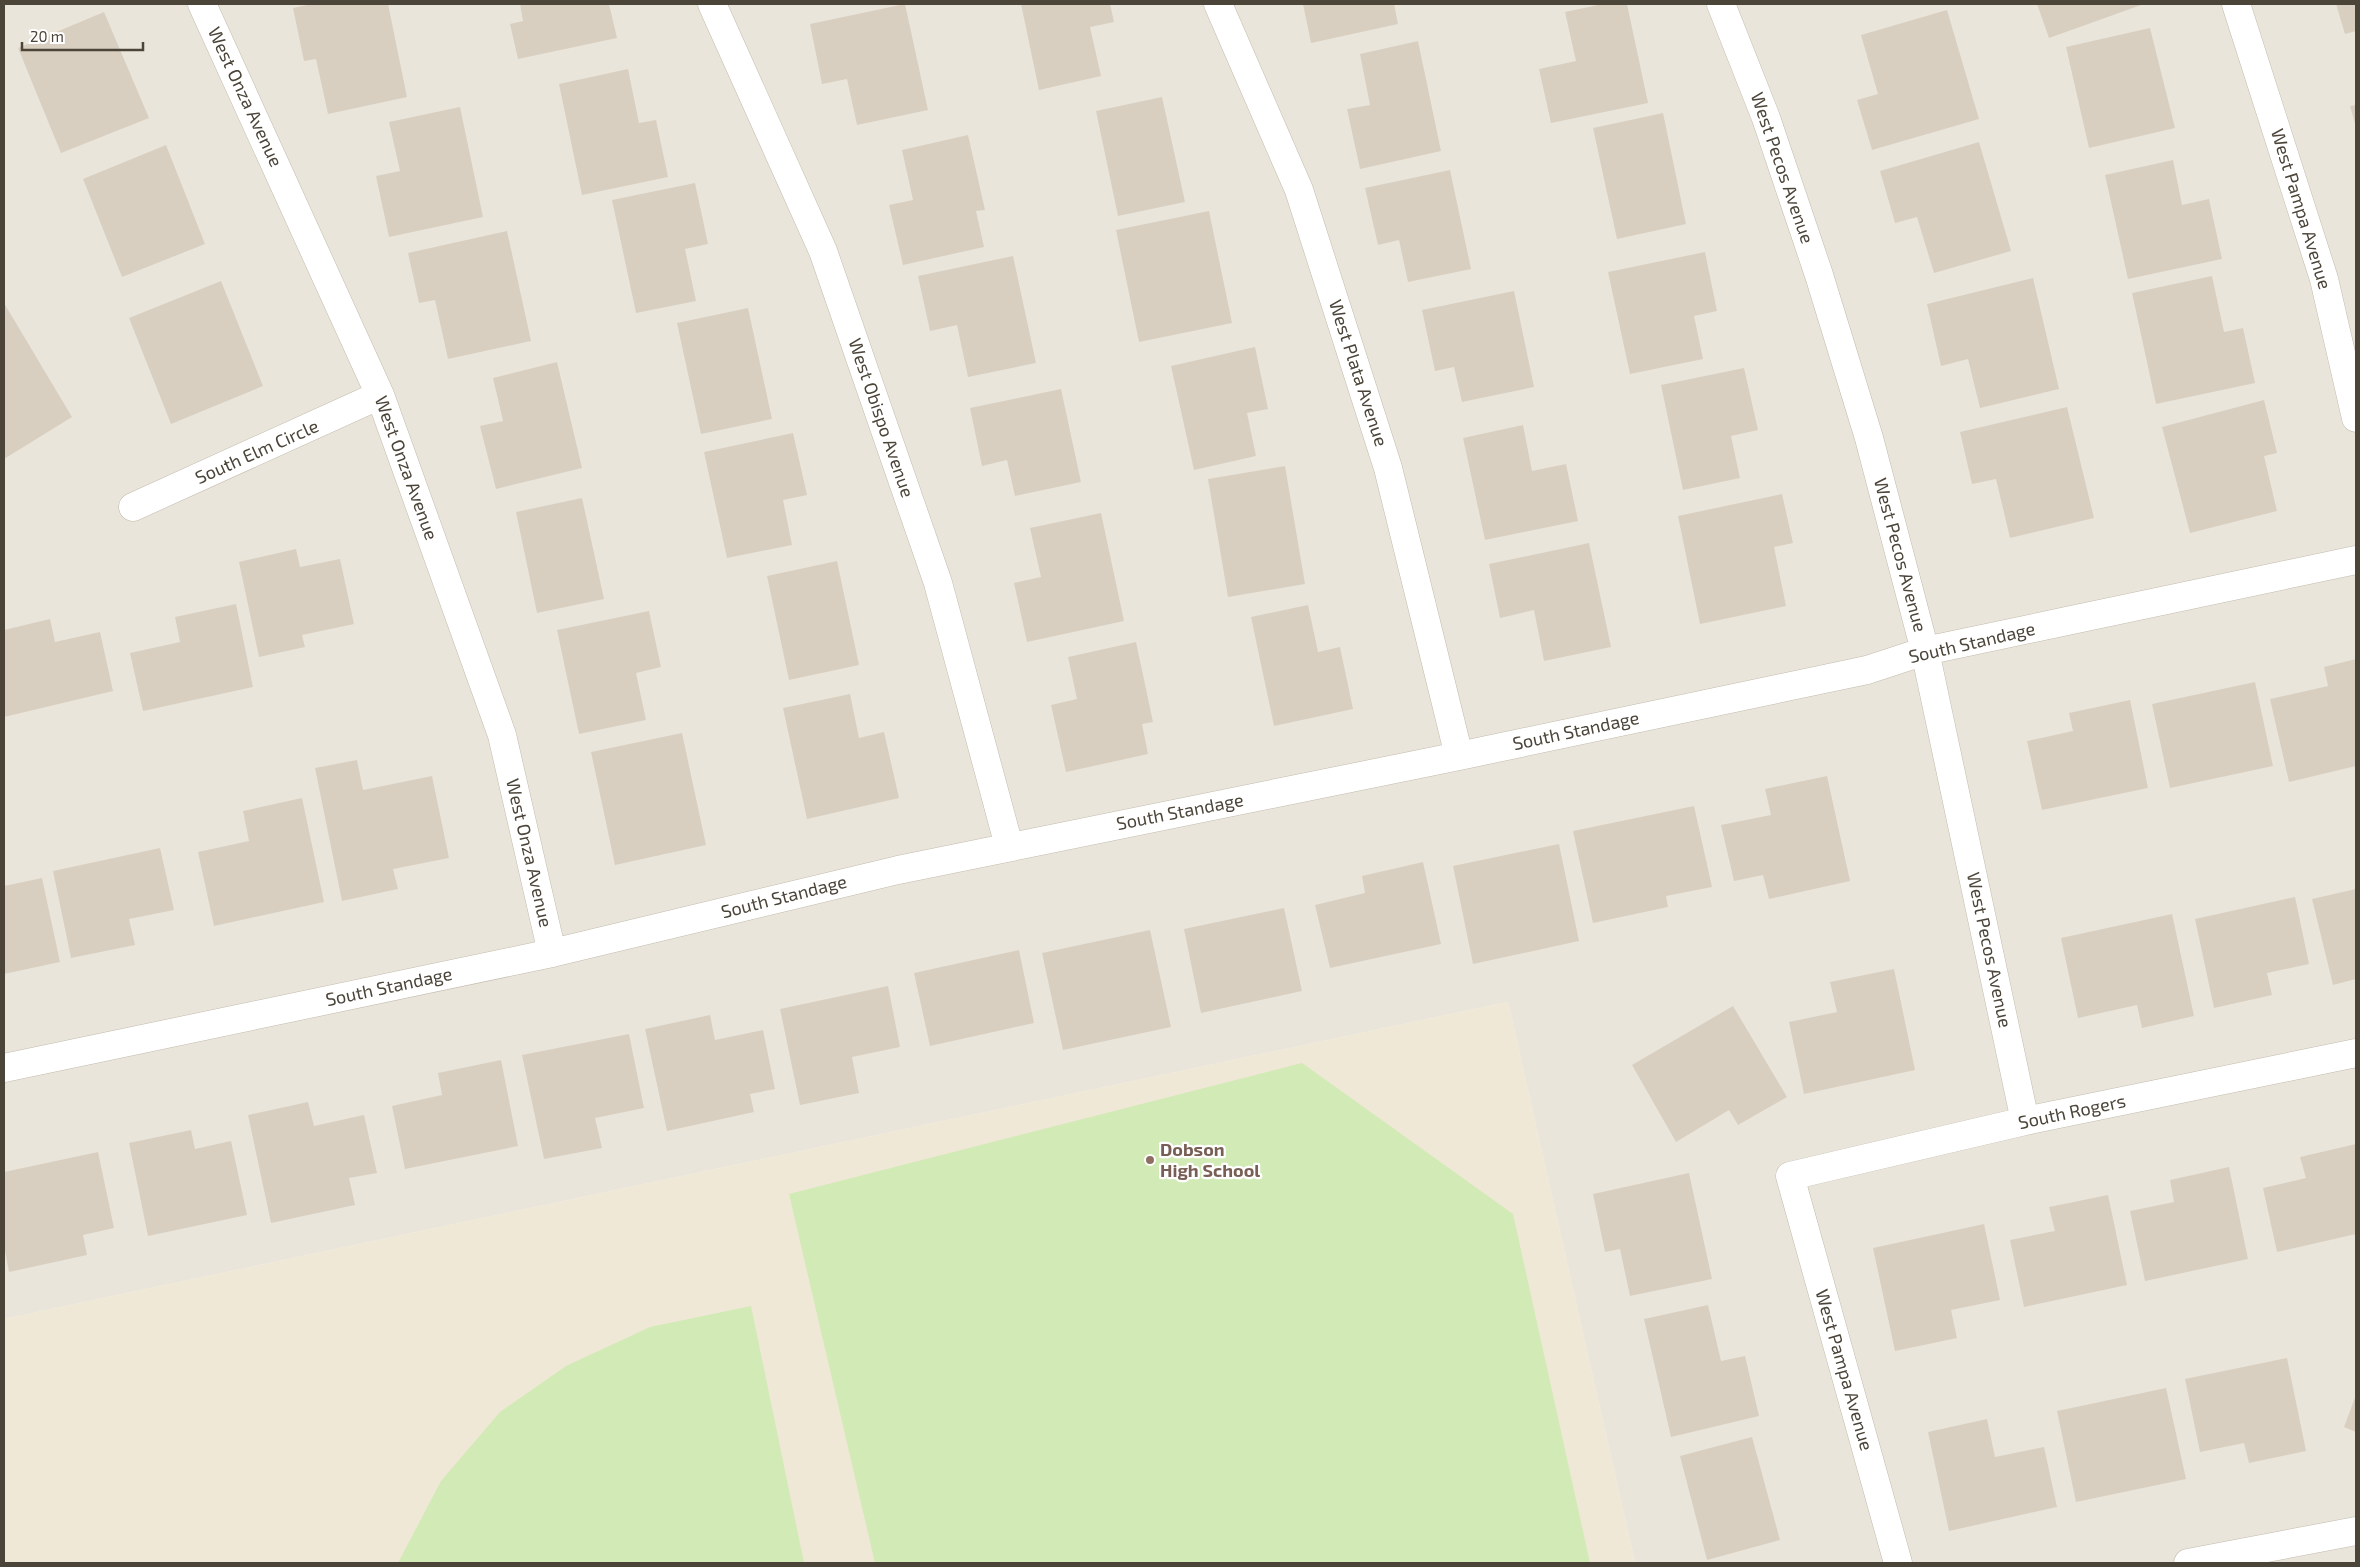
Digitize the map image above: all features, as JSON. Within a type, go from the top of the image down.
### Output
[{"type":"street","name":"West Onza Avenue","points":[[202,4],[380,395],[502,736],[552,953]]},
{"type":"street","name":"West Obispo Avenue","points":[[712,4],[823,251],[938,583],[1009,846]]},
{"type":"street","name":"West Plata Avenue","points":[[1218,4],[1299,190],[1388,468],[1459,756]]},
{"type":"street","name":"West Pecos Avenue","points":[[1722,4],[1766,118],[1819,275],[1870,438],[1925,651],[2025,1121]]},
{"type":"street","name":"West Pampa Avenue","points":[[2236,4],[2324,279],[2356,418]]},
{"type":"street","name":"South Elm Circle","points":[[133,507],[380,395]]},
{"type":"street","name":"South Standage","points":[[4,1068],[552,953],[898,870],[1009,846],[1459,756],[1867,670],[1925,651],[2356,560]]},
{"type":"street","name":"South Rogers","points":[[1790,1176],[2025,1121],[2356,1053]]},
{"type":"street","name":"West Pampa Avenue","points":[[1790,1176],[1898,1563]]},
{"type":"street","points":[[2188,1563],[2356,1531]]},
{"type":"shaded area","points":[[4,4],[2356,4],[2356,1563],[1635,1563],[1508,1002],[4,1319]]},
{"type":"shaded area","name":"Dobson High School","points":[[1508,1002],[1635,1563],[4,1563],[4,1319]]},
{"type":"green space","points":[[1302,1063],[1513,1214],[1590,1563],[875,1563],[789,1194]]},
{"type":"green space","points":[[751,1306],[804,1563],[398,1563],[441,1481],[500,1412],[566,1366],[650,1327]]},
{"type":"building","points":[[312,4],[388,4],[407,97],[328,114],[316,59],[304,61],[293,8]]},
{"type":"building","points":[[520,4],[609,4],[617,38],[518,59],[510,24],[523,21]]},
{"type":"building","points":[[905,4],[928,110],[857,125],[847,79],[822,84],[810,24]]},
{"type":"building","points":[[1021,4],[1110,4],[1114,22],[1090,27],[1101,76],[1039,90]]},
{"type":"building","points":[[1303,4],[1394,4],[1398,24],[1311,43]]},
{"type":"building","points":[[1603,4],[1627,4],[1648,103],[1551,123],[1539,69],[1576,61],[1565,12]]},
{"type":"building","points":[[2037,4],[2144,4],[2049,38]]},
{"type":"building","points":[[2336,4],[2356,4],[2356,31],[2345,34]]},
{"type":"building","points":[[1947,10],[1979,119],[1872,150],[1857,100],[1878,94],[1861,35]]},
{"type":"building","points":[[104,12],[149,118],[61,153],[18,48]]},
{"type":"building","points":[[2150,28],[2175,128],[2089,148],[2066,47]]},
{"type":"building","points":[[1418,41],[1441,151],[1360,169],[1347,109],[1370,105],[1360,54]]},
{"type":"building","points":[[628,69],[639,123],[656,120],[668,177],[582,195],[559,84]]},
{"type":"building","points":[[1162,97],[1185,202],[1118,216],[1096,111]]},
{"type":"building","points":[[2356,105],[2356,127],[2350,106]]},
{"type":"building","points":[[460,107],[483,217],[389,237],[376,176],[400,171],[389,122]]},
{"type":"building","points":[[1663,113],[1686,224],[1617,239],[1593,128]]},
{"type":"building","points":[[968,135],[985,210],[976,211],[984,247],[903,265],[889,205],[913,200],[902,150]]},
{"type":"building","points":[[1979,142],[2011,251],[1934,273],[1917,217],[1895,223],[1880,171]]},
{"type":"building","points":[[166,145],[205,244],[122,277],[83,179]]},
{"type":"building","points":[[2173,160],[2182,205],[2209,199],[2222,259],[2128,279],[2105,175]]},
{"type":"building","points":[[1450,170],[1471,269],[1408,282],[1399,240],[1378,245],[1365,188]]},
{"type":"building","points":[[695,183],[708,244],[685,249],[696,301],[636,313],[612,200]]},
{"type":"building","points":[[1209,211],[1232,323],[1139,342],[1116,230]]},
{"type":"building","points":[[507,231],[531,341],[448,359],[435,300],[419,303],[408,253]]},
{"type":"building","points":[[1705,252],[1717,311],[1694,316],[1703,359],[1630,374],[1608,272]]},
{"type":"building","points":[[1013,256],[1036,363],[968,377],[957,325],[930,331],[918,276]]},
{"type":"building","points":[[2212,276],[2224,332],[2243,328],[2255,383],[2156,404],[2132,293]]},
{"type":"building","points":[[2033,278],[2059,389],[1980,408],[1968,359],[1941,366],[1927,304]]},
{"type":"building","points":[[221,281],[263,386],[171,424],[129,318]]},
{"type":"building","points":[[1514,291],[1534,387],[1462,402],[1454,367],[1435,371],[1422,310]]},
{"type":"building","points":[[4,303],[72,417],[4,459]]},
{"type":"building","points":[[748,308],[772,419],[701,434],[677,323]]},
{"type":"building","points":[[1255,347],[1268,409],[1247,413],[1256,456],[1194,470],[1171,366]]},
{"type":"building","points":[[557,362],[582,468],[496,489],[480,426],[503,421],[493,378]]},
{"type":"building","points":[[1744,368],[1758,430],[1731,436],[1740,478],[1683,490],[1661,385]]},
{"type":"building","points":[[1061,389],[1081,482],[1015,496],[1007,460],[982,466],[970,408]]},
{"type":"building","points":[[2264,400],[2277,453],[2264,456],[2277,511],[2190,533],[2162,427]]},
{"type":"building","points":[[2067,407],[2094,518],[2010,538],[1996,479],[1972,484],[1960,432]]},
{"type":"building","points":[[1523,425],[1532,471],[1566,464],[1578,521],[1485,540],[1463,438]]},
{"type":"building","points":[[793,433],[807,495],[783,500],[792,545],[727,558],[704,452]]},
{"type":"building","points":[[1285,466],[1305,584],[1228,597],[1208,479]]},
{"type":"building","points":[[1782,494],[1793,543],[1774,547],[1786,606],[1700,624],[1678,516]]},
{"type":"building","points":[[582,498],[604,599],[537,613],[516,512]]},
{"type":"building","points":[[1101,513],[1124,621],[1027,642],[1014,583],[1041,577],[1030,528]]},
{"type":"building","points":[[1589,543],[1611,647],[1544,661],[1534,610],[1500,618],[1489,564]]},
{"type":"building","points":[[296,549],[300,567],[340,559],[354,624],[302,635],[305,647],[259,657],[239,562]]},
{"type":"building","points":[[837,561],[859,665],[789,680],[767,576]]},
{"type":"building","points":[[236,604],[253,687],[143,711],[130,653],[180,642],[175,617]]},
{"type":"building","points":[[1308,605],[1318,652],[1340,647],[1353,709],[1274,726],[1251,617]]},
{"type":"building","points":[[649,611],[661,667],[636,673],[646,720],[579,734],[557,630]]},
{"type":"building","points":[[50,619],[55,642],[100,632],[113,691],[4,717],[4,630]]},
{"type":"building","points":[[1136,642],[1153,722],[1142,724],[1148,754],[1066,772],[1051,705],[1077,699],[1068,657]]},
{"type":"building","points":[[2356,659],[2356,766],[2289,782],[2270,699],[2328,686],[2324,667]]},
{"type":"building","points":[[2255,682],[2273,766],[2170,788],[2152,704]]},
{"type":"building","points":[[850,694],[859,738],[884,732],[899,798],[807,819],[783,708]]},
{"type":"building","points":[[2130,700],[2148,788],[2042,810],[2027,741],[2073,731],[2069,713]]},
{"type":"building","points":[[682,733],[706,845],[615,865],[591,752]]},
{"type":"building","points":[[357,760],[363,790],[432,776],[449,858],[393,869],[398,889],[342,901],[315,768]]},
{"type":"building","points":[[1827,776],[1850,881],[1769,899],[1763,875],[1734,881],[1721,825],[1771,815],[1765,789]]},
{"type":"building","points":[[302,798],[324,902],[214,926],[198,852],[249,841],[243,811]]},
{"type":"building","points":[[1694,806],[1712,887],[1666,896],[1668,907],[1593,923],[1573,831]]},
{"type":"building","points":[[1559,844],[1579,941],[1473,964],[1453,866]]},
{"type":"building","points":[[160,848],[174,910],[129,919],[135,945],[71,958],[53,871]]},
{"type":"building","points":[[1423,862],[1441,944],[1330,968],[1315,905],[1365,893],[1362,876]]},
{"type":"building","points":[[42,878],[60,962],[4,974],[4,886]]},
{"type":"building","points":[[2356,889],[2356,979],[2333,985],[2312,899]]},
{"type":"building","points":[[2295,897],[2309,964],[2267,973],[2272,995],[2214,1008],[2195,919]]},
{"type":"building","points":[[1284,908],[1302,991],[1201,1013],[1184,929]]},
{"type":"building","points":[[2172,914],[2194,1016],[2142,1028],[2137,1005],[2078,1018],[2061,938]]},
{"type":"building","points":[[1150,930],[1171,1027],[1063,1050],[1042,953]]},
{"type":"building","points":[[1019,950],[1034,1023],[930,1046],[914,973]]},
{"type":"building","points":[[1894,969],[1915,1070],[1804,1094],[1789,1022],[1837,1012],[1830,982]]},
{"type":"building","points":[[888,986],[900,1047],[852,1057],[859,1093],[800,1105],[780,1009]]},
{"type":"building","points":[[1733,1006],[1787,1097],[1738,1125],[1729,1110],[1676,1142],[1632,1065]]},
{"type":"building","points":[[710,1015],[715,1040],[763,1030],[775,1089],[750,1094],[754,1112],[667,1131],[645,1029]]},
{"type":"building","points":[[629,1034],[644,1108],[595,1118],[602,1148],[544,1159],[522,1055]]},
{"type":"building","points":[[501,1060],[518,1146],[405,1169],[392,1106],[442,1095],[438,1073]]},
{"type":"building","points":[[308,1102],[314,1126],[364,1115],[377,1173],[349,1178],[355,1205],[271,1223],[248,1115]]},
{"type":"building","points":[[191,1130],[195,1149],[231,1141],[247,1215],[148,1236],[129,1143]]},
{"type":"building","points":[[2356,1144],[2356,1234],[2277,1252],[2263,1188],[2306,1178],[2300,1157]]},
{"type":"building","points":[[98,1152],[114,1228],[83,1235],[87,1255],[9,1272],[4,1245],[4,1172]]},
{"type":"building","points":[[2229,1167],[2248,1259],[2145,1281],[2130,1211],[2174,1202],[2170,1180]]},
{"type":"building","points":[[1689,1173],[1712,1279],[1630,1296],[1620,1249],[1605,1252],[1593,1194]]},
{"type":"building","points":[[2108,1195],[2127,1285],[2024,1307],[2010,1240],[2055,1231],[2049,1207]]},
{"type":"building","points":[[1984,1224],[2000,1300],[1951,1310],[1957,1338],[1895,1351],[1873,1248]]},
{"type":"building","points":[[1708,1305],[1721,1361],[1745,1356],[1759,1416],[1671,1437],[1644,1319]]},
{"type":"building","points":[[2287,1358],[2306,1451],[2249,1463],[2244,1443],[2200,1452],[2185,1379]]},
{"type":"building","points":[[2166,1388],[2186,1479],[2076,1502],[2057,1411]]},
{"type":"building","points":[[2356,1395],[2356,1432],[2344,1427]]},
{"type":"building","points":[[1987,1419],[1995,1457],[2044,1447],[2057,1507],[1949,1531],[1928,1432]]},
{"type":"building","points":[[1752,1437],[1780,1540],[1707,1560],[1680,1456]]},
{"type":"place","name":"Dobson High School","points":[[1150,1160]]}]
